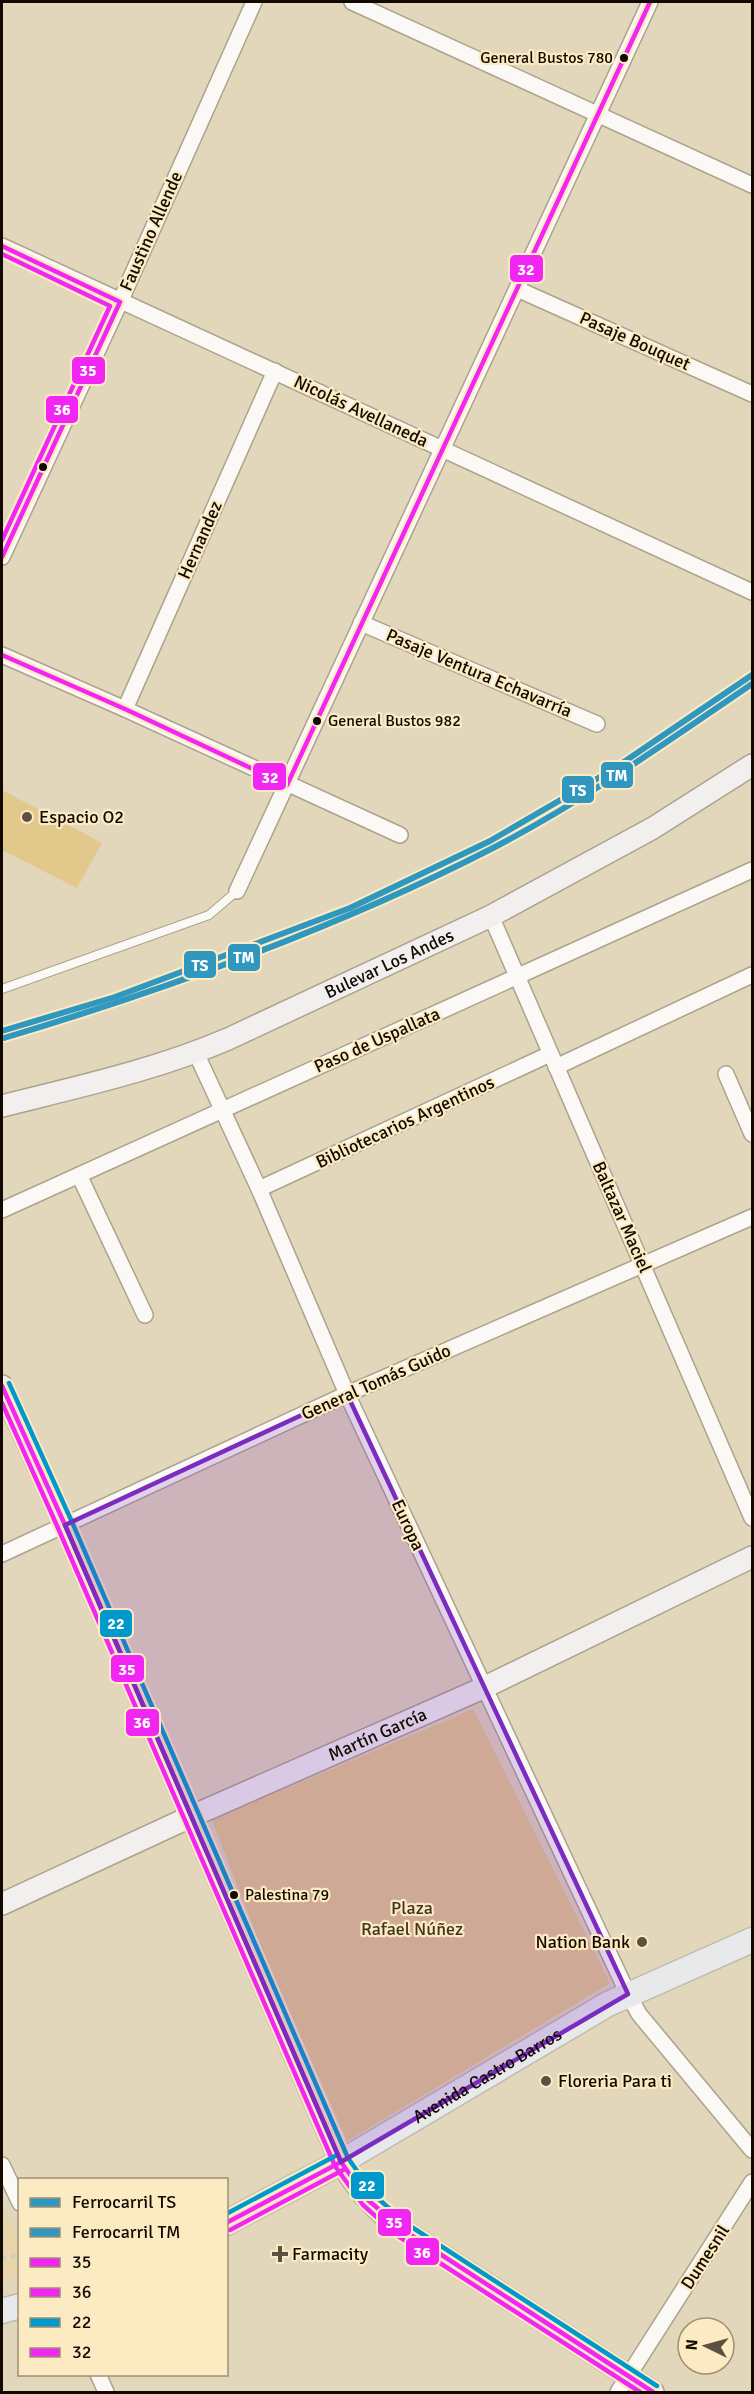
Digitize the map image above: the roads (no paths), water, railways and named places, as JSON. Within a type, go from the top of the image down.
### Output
[{"type":"main road","name":"Bulevar Los Andes","points":[[2,1106],[196,1053],[491,916],[653,828],[753,765]]},
{"type":"main road","points":[[2,1386],[65,1525],[341,2162],[360,2192],[376,2211],[623,2385],[653,2392]]},
{"type":"main road","name":"Martín García","points":[[2,1904],[190,1817],[483,1688],[753,1557]]},
{"type":"main road","name":"Avenida Castro Barros","points":[[228,2222],[341,2162],[608,2004],[753,1940]]},
{"type":"main road","points":[[2,2312],[18,2307]]},
{"type":"street","name":"Faustino Allende","points":[[2,557],[120,302],[254,2]]},
{"type":"street","points":[[352,2],[753,185]]},
{"type":"street","points":[[237,891],[650,2]]},
{"type":"street","name":"Nicolás Avellaneda","points":[[2,246],[753,592]]},
{"type":"street","name":"Pasaje Bouquet","points":[[517,289],[753,394]]},
{"type":"street","name":"Hernandez","points":[[125,709],[275,371]]},
{"type":"street","name":"Pasaje Ventura Echavarría","points":[[362,623],[597,724]]},
{"type":"street","points":[[2,655],[400,835]]},
{"type":"street","name":"Paso de Uspallata","points":[[2,1209],[753,870]]},
{"type":"street","name":"Baltazar Maciel","points":[[491,916],[516,978],[753,1518]]},
{"type":"street","name":"Bibliotecarios Argentinos","points":[[259,1190],[553,1060],[753,975]]},
{"type":"street","name":"Europa","points":[[196,1053],[259,1190],[347,1394],[628,1994],[639,2014],[753,2150]]},
{"type":"street","points":[[726,1074],[753,1134]]},
{"type":"street","points":[[79,1175],[145,1316]]},
{"type":"street","name":"General Tomás Guido","points":[[2,1554],[347,1394],[753,1216]]},
{"type":"street","points":[[2,2164],[18,2199]]},
{"type":"street","name":"Dumesnil","points":[[623,2385],[753,2182]]},
{"type":"street","points":[[99,2376],[106,2392]]},
{"type":"lane","points":[[2,989],[209,915],[237,891]]},
{"type":"rail line","name":"TS","points":[[2,1031],[115,997],[350,908],[490,841],[612,770],[752,675]]},
{"type":"rail line","name":"TM","points":[[4,1038],[67,1019],[253,954],[434,877],[560,811],[752,684]]},
{"type":"place","name":"General Bustos 780","points":[[624,58]]},
{"type":"place","name":"General Bustos 982","points":[[317,721]]},
{"type":"place","name":"Espacio O2","points":[[27,817]]},
{"type":"place","name":"Palestina 79","points":[[234,1895]]},
{"type":"place","name":"Nation Bank","points":[[642,1942]]},
{"type":"place","name":"Floreria Para ti","points":[[546,2081]]},
{"type":"place","name":"Farmacity","points":[[280,2254]]},
{"type":"park label","name":"Plaza Rafael Núñez","points":[[412,1918]]}]
